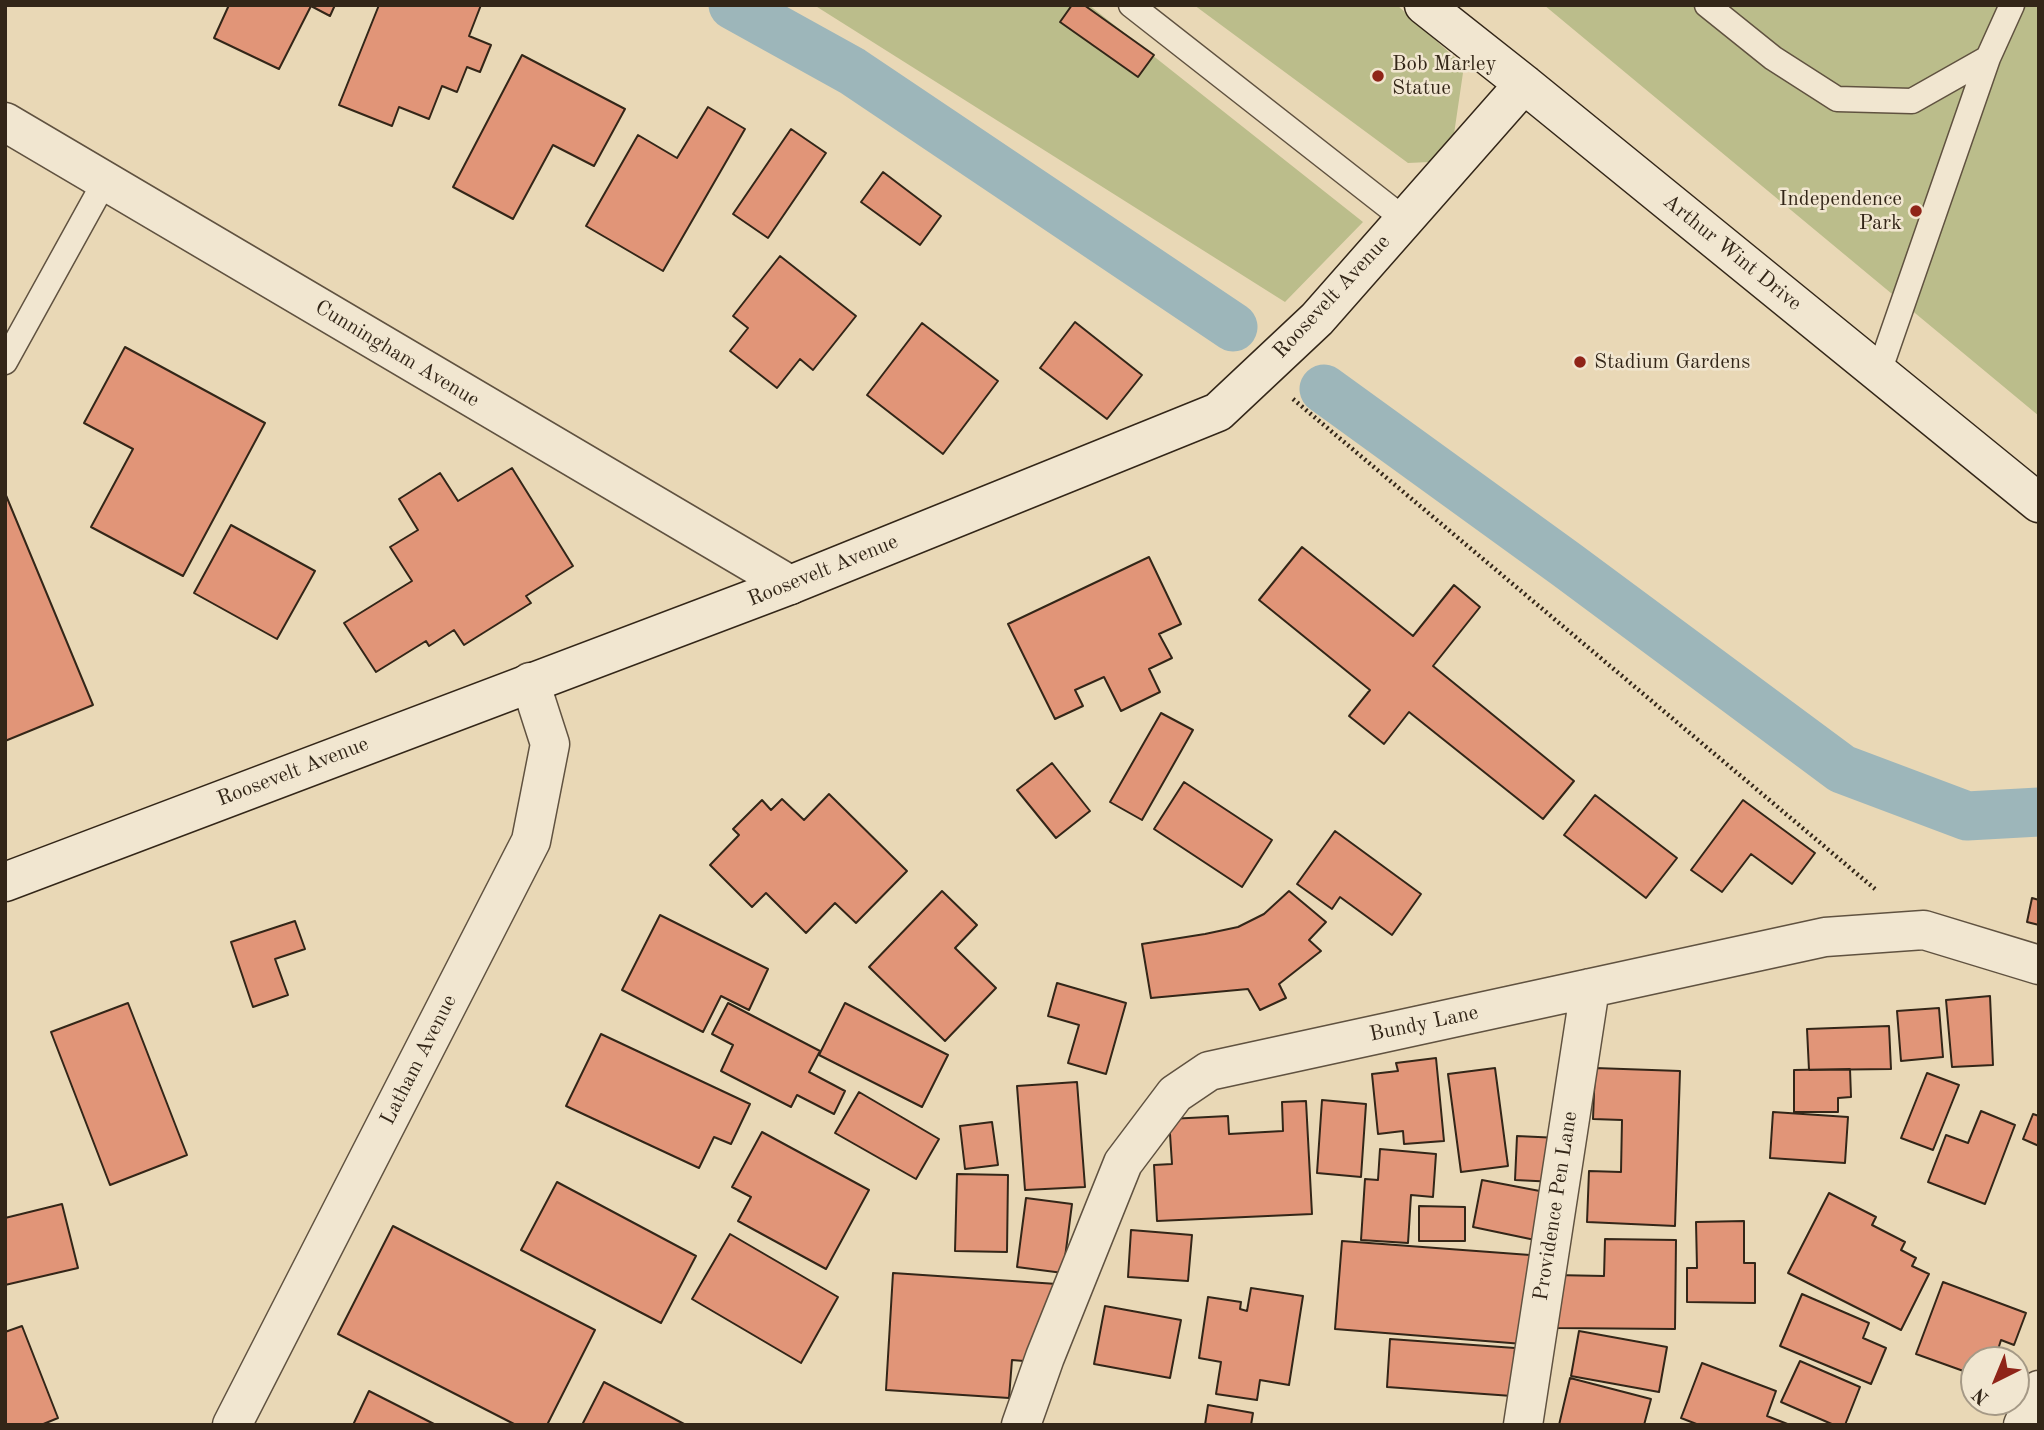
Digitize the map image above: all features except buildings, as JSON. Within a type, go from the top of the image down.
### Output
[{"type":"street","name":"Arthur Wint Drive","points":[[1424,5],[2039,503]]},
{"type":"street","name":"Roosevelt Avenue","points":[[5,882],[789,585],[1218,412],[1317,319],[1524,84]]},
{"type":"street","name":"Cunningham Avenue","points":[[5,122],[789,585]]},
{"type":"street","name":"Latham Avenue","points":[[232,1425],[531,841],[550,744],[530,682]]},
{"type":"street","name":"Bundy Lane","points":[[1021,1425],[1045,1357],[1123,1163],[1175,1094],[1209,1071],[1825,937],[1924,930],[2039,965]]},
{"type":"street","name":"Providence Pen Lane","points":[[1523,1425],[1590,988]]},
{"type":"street","points":[[2023,1425],[2039,1390]]},
{"type":"lane","points":[[1130,5],[1405,219]]},
{"type":"lane","points":[[1707,5],[1773,58],[1837,99],[1912,101],[1988,58]]},
{"type":"lane","points":[[1879,372],[1988,58],[2012,5]]},
{"type":"lane","points":[[5,362],[105,181]]},
{"type":"path","points":[[1261,372],[1924,930]]},
{"type":"green space","points":[[814,5],[1089,5],[1363,222],[1285,302]]},
{"type":"green space","points":[[1194,5],[1397,5],[1464,66],[1454,134],[1429,162],[1408,163]]},
{"type":"green space","name":"Independence Park","points":[[1544,5],[2039,5],[2039,416]]},
{"type":"waterway","points":[[733,5],[852,71],[1233,327]]},
{"type":"waterway","points":[[1324,389],[1842,769],[1967,816],[2039,812]]},
{"type":"place","name":"Bob Marley Statue","points":[[1378,76]]},
{"type":"place","name":"Independence Park","points":[[1916,211]]},
{"type":"place","name":"Stadium Gardens","points":[[1580,362]]}]
